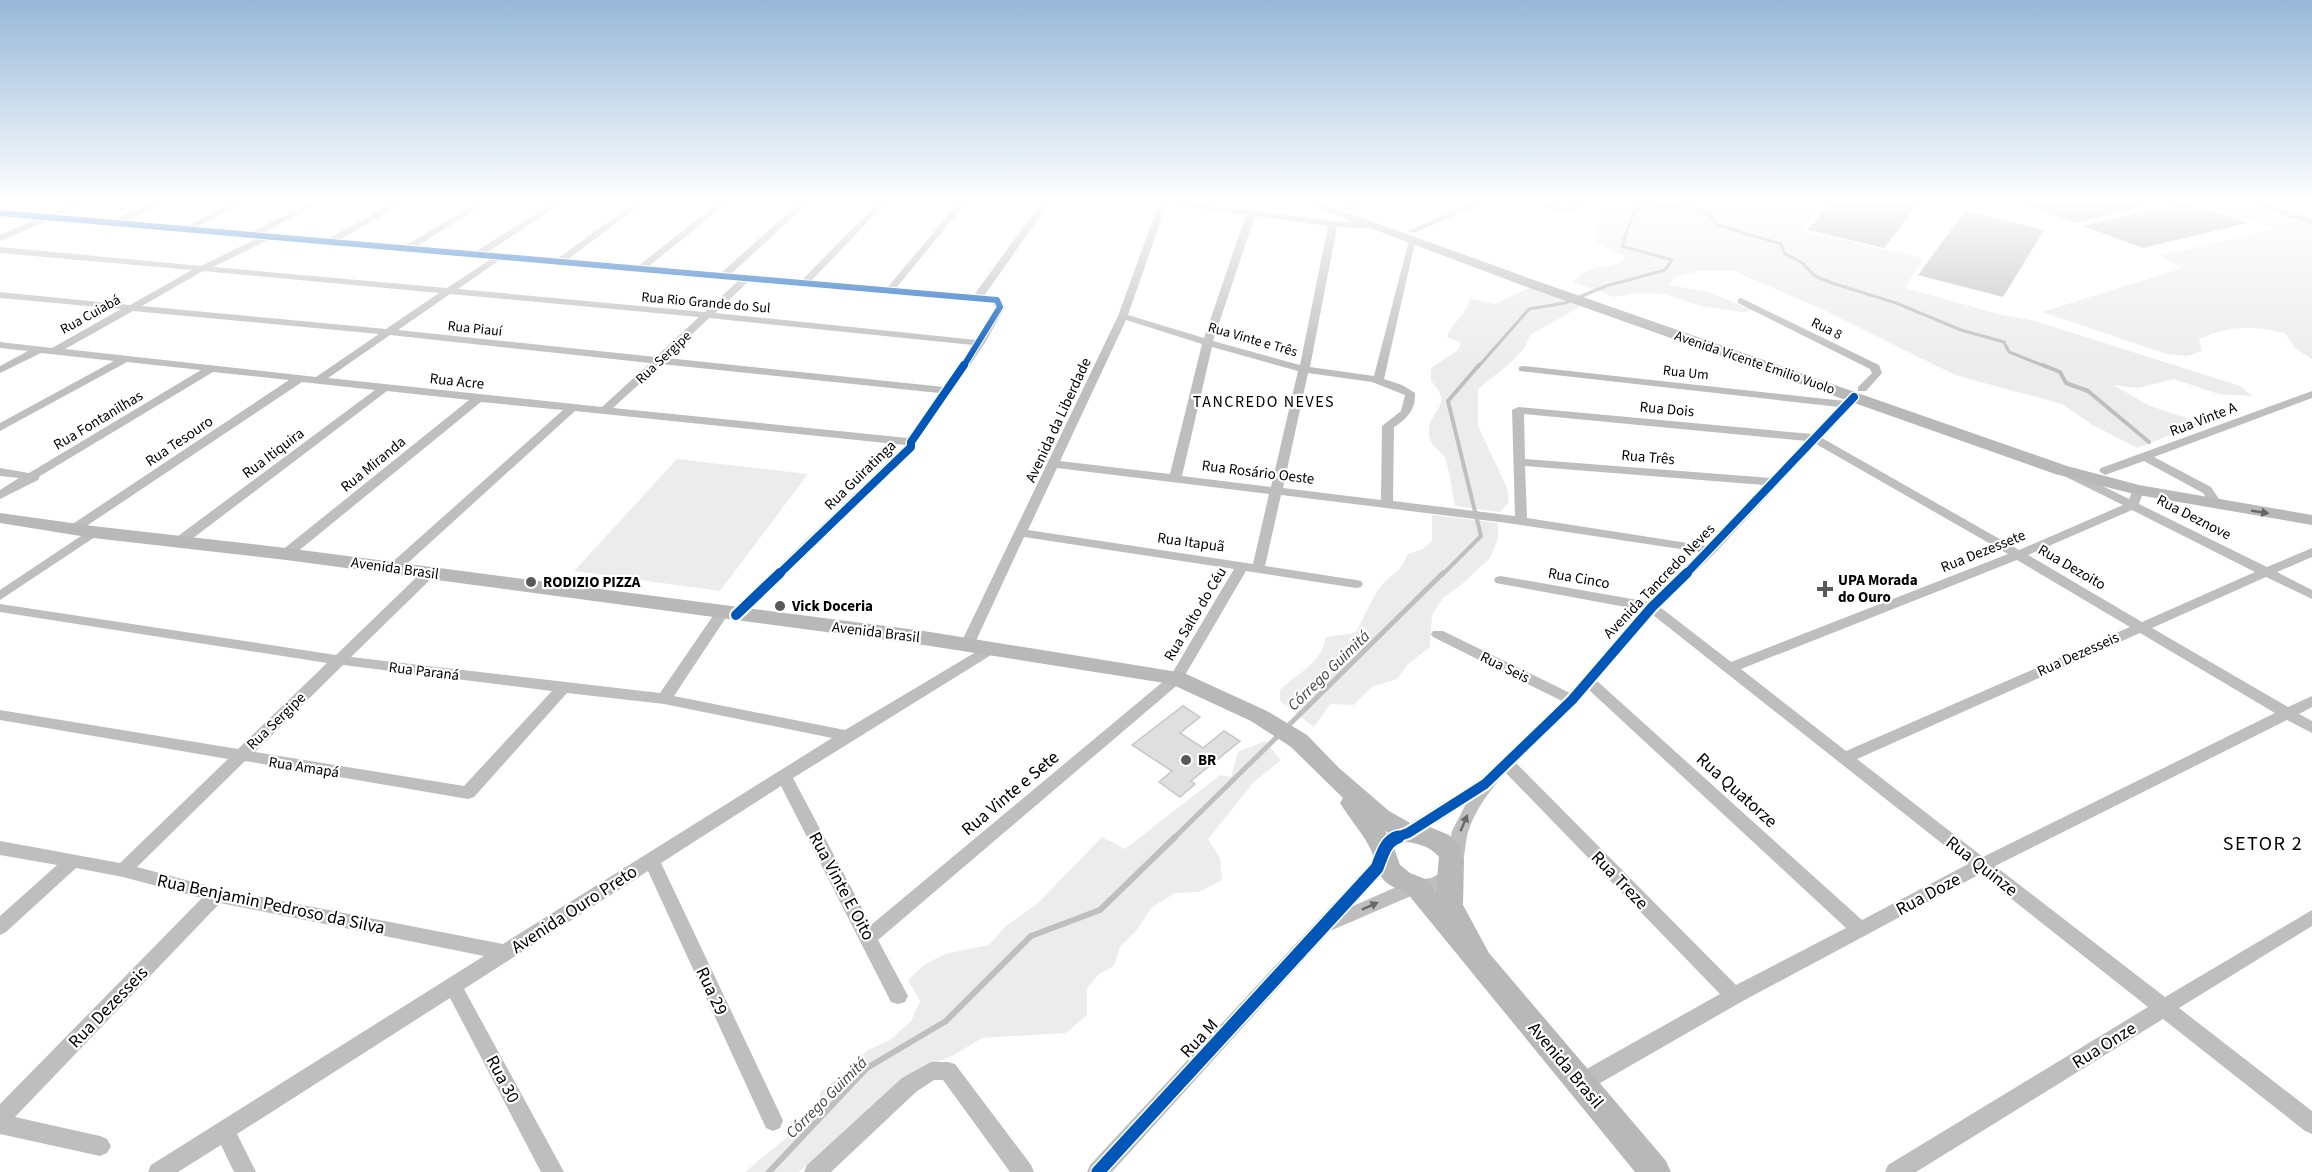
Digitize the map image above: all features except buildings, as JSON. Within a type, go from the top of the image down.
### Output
[{"type":"main road","name":"Avenida Vicente Emilio Vuolo","points":[[1472,258],[2135,497],[2217,505],[2312,520]]},
{"type":"main road","name":"Avenida Vicente Emilio Vuolo","points":[[1854,397],[2105,471],[2312,506]]},
{"type":"main road","name":"Avenida Brasil","points":[[0,518],[968,645],[1176,678],[1259,716],[1299,741],[1370,810],[1408,833],[1425,834],[1440,842],[1450,853],[1453,866],[1449,891],[1450,906],[1477,957]]},
{"type":"main road","name":"Avenida Brasil","points":[[1331,774],[1379,840],[1389,871],[1401,880],[1416,886],[1655,1172]]},
{"type":"street","name":"Rua Rio Grande do Sul","points":[[77,258],[707,315],[980,343]]},
{"type":"street","name":"Rua Cuiabá","points":[[52,352],[226,258]]},
{"type":"street","points":[[318,380],[498,258]]},
{"type":"street","points":[[510,258],[978,297],[1006,258]]},
{"type":"street","points":[[560,261],[565,258]]},
{"type":"street","points":[[642,267],[654,258]]},
{"type":"street","points":[[724,275],[743,258]]},
{"type":"street","points":[[804,283],[829,258]]},
{"type":"street","points":[[890,290],[917,258]]},
{"type":"street","name":"Avenida da Liberdade","points":[[968,645],[1123,316],[1144,258]]},
{"type":"street","points":[[1175,478],[1208,342],[1236,258]]},
{"type":"street","points":[[1258,568],[1304,369],[1326,258]]},
{"type":"street","points":[[1378,380],[1407,258]]},
{"type":"street","name":"Rua Sergipe","points":[[605,410],[747,278]]},
{"type":"street","name":"Rua Piauí","points":[[0,295],[387,332],[947,391]]},
{"type":"street","name":"Rua Guiratinga","points":[[664,699],[729,614],[911,447],[911,442],[980,343],[1000,308],[997,300],[978,297]]},
{"type":"street","name":"Rua 8","points":[[1742,301],[1875,368],[1877,373],[1854,397]]},
{"type":"street","name":"Rua Vinte e Três","points":[[1123,316],[1304,369],[1396,384],[1410,393],[1411,402],[1406,411],[1399,420],[1388,426],[1387,505]]},
{"type":"street","name":"Rua Acre","points":[[0,345],[384,388],[911,442]]},
{"type":"street","points":[[0,370],[38,350]]},
{"type":"street","points":[[0,428],[123,360]]},
{"type":"street","name":"Rua Fontanilhas","points":[[0,495],[34,477],[212,368]]},
{"type":"street","name":"Rua Um","points":[[1523,369],[1854,397]]},
{"type":"street","name":"Rua Tesouro","points":[[0,596],[84,530],[300,378]]},
{"type":"street","name":"Rua Itiquira","points":[[179,542],[384,388]]},
{"type":"street","name":"Rua Vinte A","points":[[2105,471],[2312,394]]},
{"type":"street","name":"Avenida Tancredo Neves","points":[[1485,784],[1572,700],[1652,607],[1710,550],[1854,397]]},
{"type":"street","name":"Rua Miranda","points":[[286,554],[479,398]]},
{"type":"street","points":[[394,568],[572,408]]},
{"type":"street","name":"Rua Dois","points":[[1520,462],[1518,410],[1814,438]]},
{"type":"street","name":"Rua Dezoito","points":[[1814,438],[2312,728]]},
{"type":"street","points":[[2146,457],[2207,490],[2217,505]]},
{"type":"street","points":[[1520,462],[1521,521],[1710,550]]},
{"type":"street","name":"Rua Três","points":[[1520,462],[1773,482]]},
{"type":"street","name":"Rua Rosário Oeste","points":[[1055,464],[1521,521]]},
{"type":"street","points":[[0,472],[34,477]]},
{"type":"street","name":"Rua Dezessete","points":[[1729,668],[2018,555],[2135,497]]},
{"type":"street","name":"Rua Deznove","points":[[2135,497],[2266,572],[2312,595]]},
{"type":"street","name":"Rua Itapuã","points":[[1021,533],[1356,584]]},
{"type":"street","name":"Rua Dezesseis","points":[[1844,758],[2312,552]]},
{"type":"street","name":"Rua Salto do Céu","points":[[1176,678],[1243,566]]},
{"type":"street","name":"Rua Sergipe","points":[[123,870],[429,573]]},
{"type":"street","name":"Rua Cinco","points":[[1501,580],[1652,607]]},
{"type":"street","name":"Rua Quinze","points":[[1652,607],[2312,1124]]},
{"type":"street","name":"Rua Paraná","points":[[0,608],[338,660],[664,699],[847,736]]},
{"type":"street","name":"Rua Seis","points":[[1438,634],[1572,700]]},
{"type":"street","name":"Avenida Ouro Preto","points":[[159,1172],[847,736],[991,649]]},
{"type":"street","name":"Rua Vinte e Sete","points":[[869,937],[1176,678]]},
{"type":"street","name":"Rua Quatorze","points":[[1587,680],[1861,930]]},
{"type":"street","name":"Rua Amapá","points":[[0,715],[468,794],[563,688]]},
{"type":"street","name":"Rua Doze","points":[[1581,1083],[1734,996],[1982,865],[2312,701]]},
{"type":"street","name":"Rua Treze","points":[[1507,764],[1734,996]]},
{"type":"street","name":"Rua Vinte E Oito","points":[[785,777],[898,996]]},
{"type":"street","points":[[1384,853],[1391,839],[1408,833],[1485,784]]},
{"type":"street","points":[[1325,926],[1416,886],[1441,883],[1447,878],[1453,866],[1460,831],[1485,784]]},
{"type":"street","name":"Rua Benjamin Pedroso da Silva","points":[[0,848],[123,870],[216,895],[507,953]]},
{"type":"street","name":"Rua M","points":[[1098,1172],[1377,868],[1384,853]]},
{"type":"street","name":"Rua 29","points":[[651,860],[773,1121]]},
{"type":"street","points":[[0,927],[73,861]]},
{"type":"street","name":"Rua Dezesseis","points":[[0,1118],[216,895]]},
{"type":"street","name":"Rua Onze","points":[[1896,1172],[2312,916]]},
{"type":"street","name":"Rua 30","points":[[453,986],[553,1172]]},
{"type":"street","points":[[815,1172],[909,1085],[931,1071],[948,1071],[1023,1172]]},
{"type":"street","points":[[0,1124],[100,1146]]},
{"type":"street","points":[[225,1131],[245,1172]]},
{"type":"shaded area","points":[[1625,258],[1922,258],[1905,288],[2002,315],[2032,320],[2240,386],[2252,396],[2219,394],[2174,379],[2138,388],[2113,385],[2150,406],[2202,423],[2137,448],[2091,424],[2062,404],[1955,375],[1826,311],[1734,271],[1701,270],[1675,277],[1669,285],[1709,292],[1754,311],[1740,312],[1701,306],[1664,294],[1634,293],[1614,297],[1573,282],[1591,269],[1613,265]]},
{"type":"shaded area","points":[[1931,258],[2027,258],[2003,297],[1918,275]]},
{"type":"shaded area","points":[[2162,258],[2312,258],[2312,359],[2296,349],[2285,333],[2251,328],[2221,331],[2199,339],[2202,351],[2188,356],[2167,354],[2042,312],[2183,268]]},
{"type":"shaded area","points":[[1531,287],[1583,305],[1530,335],[1515,358],[1478,390],[1478,426],[1507,488],[1509,502],[1500,512],[1455,506],[1446,460],[1430,439],[1429,434],[1432,419],[1441,403],[1438,390],[1431,381],[1431,368],[1458,350],[1461,343],[1447,337],[1467,308],[1470,298],[1495,304]]},
{"type":"shaded area","points":[[677,459],[808,474],[720,591],[574,571]]},
{"type":"shaded area","points":[[1432,515],[1498,523],[1498,539],[1490,558],[1443,598],[1432,615],[1430,647],[1408,664],[1397,679],[1372,687],[1353,705],[1330,704],[1314,727],[1280,701],[1280,690],[1314,661],[1326,637],[1355,633],[1382,585],[1397,572],[1408,554],[1423,549],[1432,541]]},
{"type":"shaded area","points":[[1265,741],[1281,760],[1254,782],[1208,839],[1220,858],[1222,880],[1199,892],[1175,893],[1152,907],[1136,931],[1120,947],[1114,966],[1099,974],[1087,988],[1087,1015],[1066,1033],[982,1038],[952,1056],[926,1066],[799,1172],[745,1172],[814,1115],[821,1091],[868,1050],[890,1040],[911,1021],[920,1001],[908,980],[924,965],[945,954],[989,945],[1006,926],[1038,903],[1102,837],[1125,849],[1220,775],[1231,777],[1238,752]]},
{"type":"waterway","name":"Córrego Guimitá","points":[[1478,367],[1529,309],[1565,303],[1606,286],[1665,270],[1672,260],[1664,258]]},
{"type":"waterway","points":[[1792,258],[1801,262],[1815,276],[1896,303],[1961,330],[2004,342],[2009,352],[2047,367]]},
{"type":"waterway","name":"Córrego Guimitá","points":[[1442,575],[1481,536],[1448,401],[1479,365]]},
{"type":"waterway","points":[[2043,365],[2060,372],[2066,383],[2088,391],[2149,442]]},
{"type":"waterway","name":"Córrego Guimitá","points":[[1286,728],[1443,573]]},
{"type":"waterway","name":"Córrego Guimitá","points":[[1174,838],[1280,734]]},
{"type":"waterway","name":"Córrego Guimitá","points":[[769,1172],[867,1068],[946,1021],[1031,936],[1100,910],[1175,837]]},
{"type":"cycle path","points":[[512,258],[997,300],[1000,307],[980,343],[911,442],[911,447],[736,615]]},
{"type":"cycle path","points":[[1098,1172],[1377,868],[1391,839],[1408,833],[1485,784],[1572,700],[1652,607],[1710,550],[1854,397]]},
{"type":"place","name":"RODIZIO PIZZA","points":[[531,582]]},
{"type":"place","name":"UPA Morada do Ouro","points":[[1825,589]]},
{"type":"place","name":"Vick Doceria","points":[[780,606]]},
{"type":"place","name":"BR","points":[[1186,760]]},
{"type":"district","name":"TANCREDO NEVES","points":[[1264,401]]},
{"type":"district","name":"SETOR 2","points":[[2263,843]]}]
